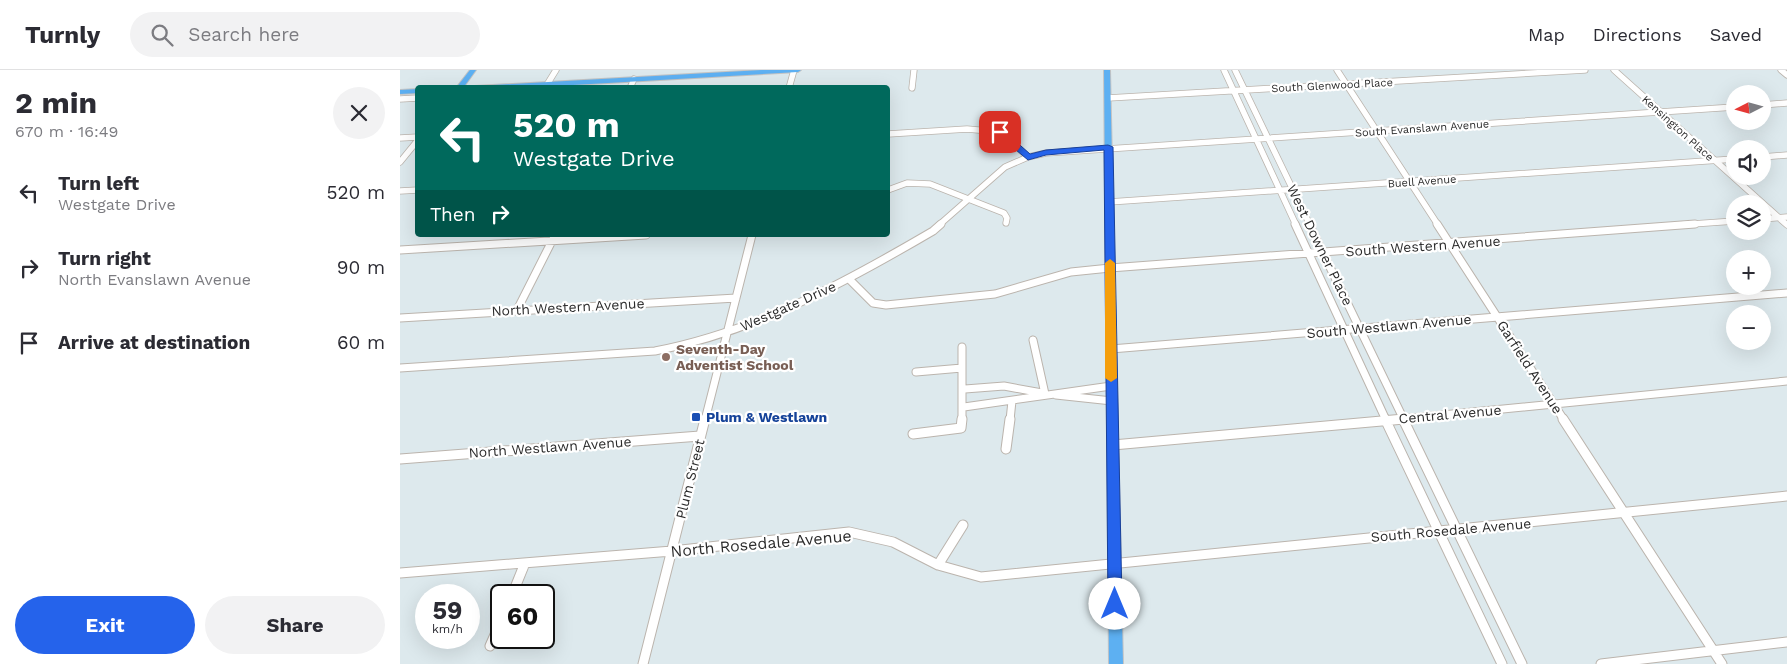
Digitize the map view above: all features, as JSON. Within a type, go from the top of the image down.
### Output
[{"type":"main road","points":[[461,85],[473,70]]},
{"type":"main road","points":[[519,85],[634,79],[710,72],[798,70]]},
{"type":"main road","points":[[1107,70],[1116,664]]},
{"type":"main road","points":[[400,92],[415,91]]},
{"type":"street","points":[[548,83],[556,70]]},
{"type":"street","points":[[791,85],[794,70]]},
{"type":"street","points":[[912,88],[914,70]]},
{"type":"street","name":"West Downer Place","points":[[1224,70],[1386,420],[1502,664]]},
{"type":"street","name":"West Downer Place","points":[[1235,70],[1522,664]]},
{"type":"street","name":"Garfield Avenue","points":[[1337,70],[1722,664]]},
{"type":"street","name":"South Glenwood Place","points":[[1108,98],[1585,70]]},
{"type":"street","name":"Kensington Place","points":[[1614,70],[1787,226]]},
{"type":"street","points":[[1781,70],[1787,75]]},
{"type":"street","points":[[631,85],[634,79]]},
{"type":"street","points":[[400,99],[415,98]]},
{"type":"street","points":[[1771,104],[1787,103]]},
{"type":"street","name":"South Evanslawn Avenue","points":[[1108,147],[1726,108]]},
{"type":"street","points":[[890,134],[967,129],[1000,132],[1028,157]]},
{"type":"street","points":[[400,138],[415,138]]},
{"type":"street","points":[[400,162],[415,142]]},
{"type":"street","name":"Westgate Drive","points":[[400,368],[655,352],[692,344],[782,311],[849,279],[887,258],[932,231],[1005,167],[1028,157],[1046,153],[1108,147]]},
{"type":"street","points":[[1771,156],[1787,155]]},
{"type":"street","name":"Buell Avenue","points":[[1109,202],[1726,159]]},
{"type":"street","points":[[890,189],[907,183],[930,184],[1004,213],[1007,218],[1006,223]]},
{"type":"street","points":[[400,191],[415,190]]},
{"type":"street","points":[[1771,218],[1787,217]]},
{"type":"street","name":"South Western Avenue","points":[[1110,268],[1450,244],[1726,222]]},
{"type":"street","points":[[400,250],[585,237]]},
{"type":"street","name":"Plum Street","points":[[643,664],[751,237]]},
{"type":"street","points":[[517,310],[554,238]]},
{"type":"street","points":[[849,279],[873,303],[886,305],[995,294],[1071,272],[1110,268]]},
{"type":"street","name":"South Westlawn Avenue","points":[[1111,349],[1787,293]]},
{"type":"street","name":"North Western Avenue","points":[[400,318],[736,298]]},
{"type":"street","points":[[1033,340],[1045,394]]},
{"type":"street","points":[[914,434],[961,428],[965,389],[962,381],[962,347]]},
{"type":"street","points":[[916,372],[962,368]]},
{"type":"street","name":"Central Avenue","points":[[1113,445],[1554,405],[1787,381]]},
{"type":"street","points":[[965,389],[1004,386],[1045,394],[1112,401]]},
{"type":"street","points":[[964,407],[1111,386]]},
{"type":"street","points":[[1006,449],[1012,401]]},
{"type":"street","name":"North Westlawn Avenue","points":[[400,459],[700,436]]},
{"type":"street","name":"South Rosedale Avenue","points":[[1115,565],[1314,542],[1439,532],[1787,496]]},
{"type":"street","points":[[938,565],[962,525]]},
{"type":"street","name":"North Rosedale Avenue","points":[[400,573],[672,551],[848,532],[893,542],[938,565],[981,578],[1115,565]]},
{"type":"street","points":[[516,584],[525,563]]},
{"type":"street","points":[[1601,664],[1787,642]]},
{"type":"slow traffic","points":[[1110,263],[1111,378]]},
{"type":"place","name":"Seventh-Day Adventist School","points":[[666,357]]},
{"type":"place","name":"Plum & Westlawn","points":[[696,417]]},
{"type":"route","points":[[1000,132],[1028,157],[1046,153],[1108,147],[1115,604]]}]
